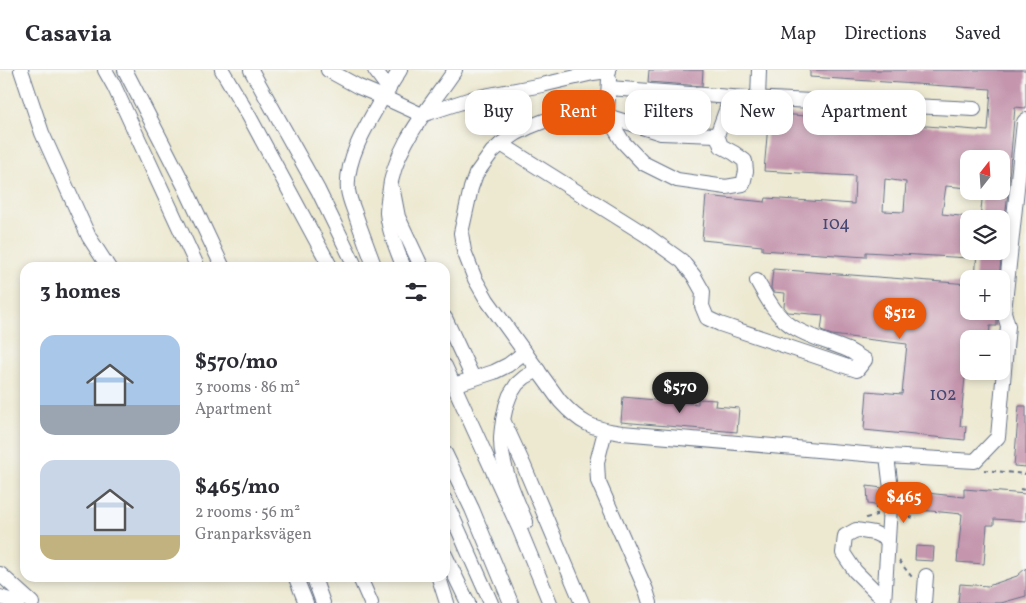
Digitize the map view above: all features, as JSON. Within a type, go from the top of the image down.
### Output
[{"type":"street","points":[[105,70],[195,262]]},
{"type":"street","points":[[125,70],[185,187],[219,262]]},
{"type":"street","points":[[222,70],[328,262]]},
{"type":"street","points":[[251,70],[318,190],[353,262]]},
{"type":"street","points":[[328,70],[359,87],[386,93],[422,115],[474,98],[609,70],[609,88],[721,96]]},
{"type":"street","points":[[375,70],[386,93]]},
{"type":"street","points":[[373,262],[349,196],[348,180],[355,151],[367,125],[400,70]]},
{"type":"street","points":[[402,262],[394,243],[387,212],[393,170],[407,139],[455,70]]},
{"type":"street","points":[[758,90],[759,70]]},
{"type":"street","points":[[24,74],[42,133],[89,237],[105,262]]},
{"type":"street","points":[[793,101],[974,110]]},
{"type":"street","points":[[615,119],[661,134],[717,135]]},
{"type":"street","points":[[542,122],[523,130],[492,152],[476,174],[470,188],[461,233],[469,267],[487,300],[560,401],[572,414],[581,421],[605,431],[622,434],[887,456],[976,461],[998,437],[1008,326],[1004,312],[1024,122],[1026,120]]},
{"type":"street","points":[[615,128],[643,164],[678,180],[726,187],[743,184],[746,171],[744,161],[720,146],[717,135],[721,124]]},
{"type":"street","points":[[501,144],[646,235],[682,261],[694,276],[703,292],[702,306],[707,318],[857,370],[865,360],[848,351],[813,338],[789,325],[766,297],[757,281]]},
{"type":"street","points":[[390,181],[398,217],[419,262]]},
{"type":"street","points":[[320,245],[323,262]]},
{"type":"street","points":[[450,329],[473,378]]},
{"type":"street","points":[[454,385],[494,372],[508,365],[525,352]]},
{"type":"street","points":[[538,370],[517,384],[510,395],[503,420],[501,440],[503,458],[540,563],[545,589]]},
{"type":"street","points":[[450,377],[519,528],[550,603]]},
{"type":"street","points":[[503,420],[582,603]]},
{"type":"street","points":[[605,431],[597,462],[598,481],[650,603]]},
{"type":"street","points":[[450,452],[511,603]]},
{"type":"street","points":[[887,456],[892,488]]},
{"type":"street","points":[[450,463],[472,509]]},
{"type":"street","points":[[884,602],[890,507]]},
{"type":"street","points":[[450,511],[491,603]]},
{"type":"street","points":[[884,602],[855,571],[843,553],[845,536],[856,530],[874,532],[887,539]]},
{"type":"street","points":[[450,565],[468,603]]},
{"type":"street","points":[[0,574],[32,603]]},
{"type":"street","points":[[919,576],[924,603]]},
{"type":"street","points":[[298,582],[306,603]]},
{"type":"street","points":[[315,582],[323,603]]},
{"type":"street","points":[[362,582],[371,603]]},
{"type":"street","points":[[440,582],[448,603]]},
{"type":"street","points":[[0,597],[18,603]]},
{"type":"path","points":[[1020,489],[1026,490]]},
{"type":"path","points":[[900,563],[919,576]]},
{"type":"building","points":[[649,70],[703,70],[702,86],[648,82]]},
{"type":"building","points":[[810,70],[1026,70],[1026,108],[1015,107],[1010,166],[1010,150],[960,150],[960,187],[946,186],[942,214],[960,216],[960,257],[866,252],[866,257],[762,250],[762,246],[702,240],[706,196],[765,202],[766,198],[854,204],[855,176],[764,171],[767,135],[793,135],[793,115],[803,116],[803,135],[926,135],[926,126],[988,131],[991,89],[810,77]],"holes":[[[885,179],[906,182],[904,212],[883,211]]]},
{"type":"building","points":[[982,200],[1007,200],[1006,210],[981,210]]},
{"type":"building","points":[[976,260],[1001,260],[1000,270],[976,270]]},
{"type":"building","points":[[773,269],[960,283],[960,320],[997,320],[997,326],[990,326],[990,330],[960,330],[960,380],[965,380],[960,426],[966,426],[965,440],[864,430],[867,391],[902,394],[907,344],[832,335],[821,331],[823,315],[788,312],[784,307],[785,293],[773,292],[771,288]]},
{"type":"building","points":[[623,397],[698,404],[698,399],[716,400],[715,406],[739,408],[737,432],[621,422]]},
{"type":"building","points":[[1019,406],[1026,406],[1026,467],[1014,466]]},
{"type":"building","points":[[867,486],[882,488],[884,494],[892,497],[897,495],[899,490],[964,497],[964,489],[1026,494],[1026,521],[994,519],[994,525],[987,525],[984,564],[957,562],[962,514],[899,508],[898,503],[891,498],[886,499],[881,506],[868,504]]},
{"type":"building","points":[[916,546],[934,547],[933,561],[915,560]]},
{"type":"building","points":[[1026,568],[1026,596],[1001,603],[958,603],[960,584],[988,586],[1017,576]]}]
